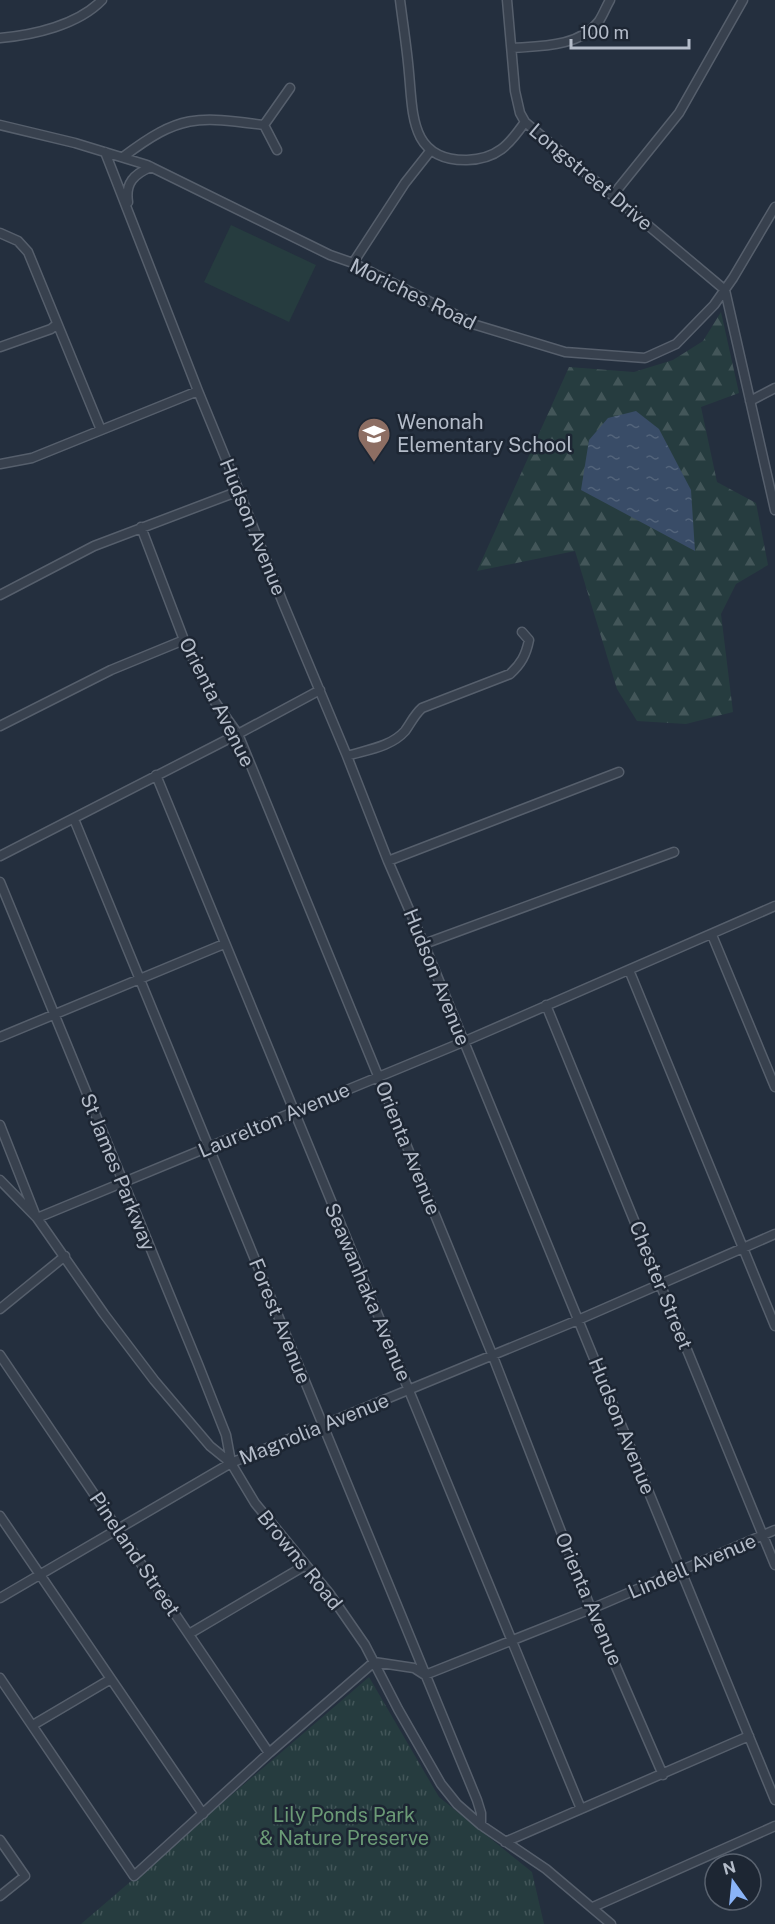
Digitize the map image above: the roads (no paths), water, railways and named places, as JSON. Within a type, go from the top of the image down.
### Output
[{"type":"street","points":[[0,38],[20,36],[51,28],[79,17],[102,0]]},
{"type":"street","points":[[400,0],[412,118],[420,138],[431,150],[450,159],[485,158],[502,150],[525,122]]},
{"type":"street","name":"Longstreet Drive","points":[[507,0],[515,91],[520,113],[525,122],[725,290]]},
{"type":"street","points":[[512,48],[558,43],[578,38],[599,21],[610,0]]},
{"type":"street","points":[[613,195],[679,113],[743,0]]},
{"type":"street","points":[[264,125],[290,88]]},
{"type":"street","points":[[123,158],[164,129],[187,121],[205,118],[264,125]]},
{"type":"street","name":"Moriches Road","points":[[0,125],[75,143],[151,167],[476,325],[565,352],[645,358],[676,344],[714,305],[725,290],[775,207]]},
{"type":"street","points":[[264,125],[277,150]]},
{"type":"street","points":[[353,264],[399,191],[431,150]]},
{"type":"street","name":"Hudson Avenue","points":[[105,152],[283,603],[775,1800]]},
{"type":"street","points":[[130,217],[126,190],[137,174],[151,167]]},
{"type":"street","points":[[0,233],[18,241],[28,252],[101,430]]},
{"type":"street","points":[[725,290],[775,510]]},
{"type":"street","points":[[0,347],[51,329],[57,324]]},
{"type":"street","points":[[750,401],[775,388]]},
{"type":"street","points":[[0,464],[32,458],[198,391]]},
{"type":"street","points":[[0,595],[94,546],[239,490]]},
{"type":"street","name":"Orienta Avenue","points":[[141,527],[184,640],[210,695],[238,734],[492,1354],[591,1609],[663,1774]]},
{"type":"street","points":[[347,756],[390,742],[404,732],[422,708],[510,674],[517,668],[526,653],[529,640],[522,632]]},
{"type":"street","points":[[0,726],[111,670],[184,640]]},
{"type":"street","points":[[0,856],[320,690]]},
{"type":"street","points":[[388,861],[619,772]]},
{"type":"street","name":"Seawanhaka Avenue","points":[[156,775],[581,1809]]},
{"type":"street","name":"Forest Avenue","points":[[74,819],[477,1800],[482,1813],[482,1825]]},
{"type":"street","points":[[424,944],[674,852]]},
{"type":"street","name":"St James Parkway","points":[[0,882],[226,1435],[231,1463]]},
{"type":"street","name":"Laurelton Avenue","points":[[37,1218],[463,1042],[775,906]]},
{"type":"street","points":[[712,935],[775,1087]]},
{"type":"street","points":[[0,1037],[224,944]]},
{"type":"street","points":[[629,970],[775,1326]]},
{"type":"street","name":"Chester Street","points":[[546,1005],[775,1565]]},
{"type":"street","points":[[0,1125],[37,1218]]},
{"type":"street","name":"Browns Road","points":[[0,1180],[37,1218],[104,1314],[154,1380],[210,1446],[231,1463],[255,1503],[306,1564],[353,1627],[441,1785],[457,1804],[482,1825],[546,1869],[611,1924]]},
{"type":"street","name":"Magnolia Avenue","points":[[0,1598],[231,1463],[578,1320],[775,1234]]},
{"type":"street","points":[[0,1309],[65,1256]]},
{"type":"street","name":"Pineland Street","points":[[0,1355],[269,1753]]},
{"type":"street","points":[[0,1516],[203,1814]]},
{"type":"street","name":"Lindell Avenue","points":[[425,1675],[681,1572],[775,1530]]},
{"type":"street","points":[[189,1634],[306,1564]]},
{"type":"street","points":[[0,1678],[134,1876],[269,1753],[374,1662],[414,1668],[425,1675]]},
{"type":"street","points":[[33,1725],[111,1679]]},
{"type":"street","points":[[505,1842],[749,1736]]},
{"type":"street","points":[[593,1907],[775,1826]]},
{"type":"street","points":[[0,1840],[25,1876],[0,1896]]},
{"type":"water","points":[[636,411],[659,429],[691,490],[695,551],[581,490],[589,440],[608,418]]},
{"type":"place","name":"Wenonah Elementary School","points":[[374,463]]},
{"type":"park label","name":"Lily Ponds Park & Nature Preserve","points":[[344,1826]]}]
